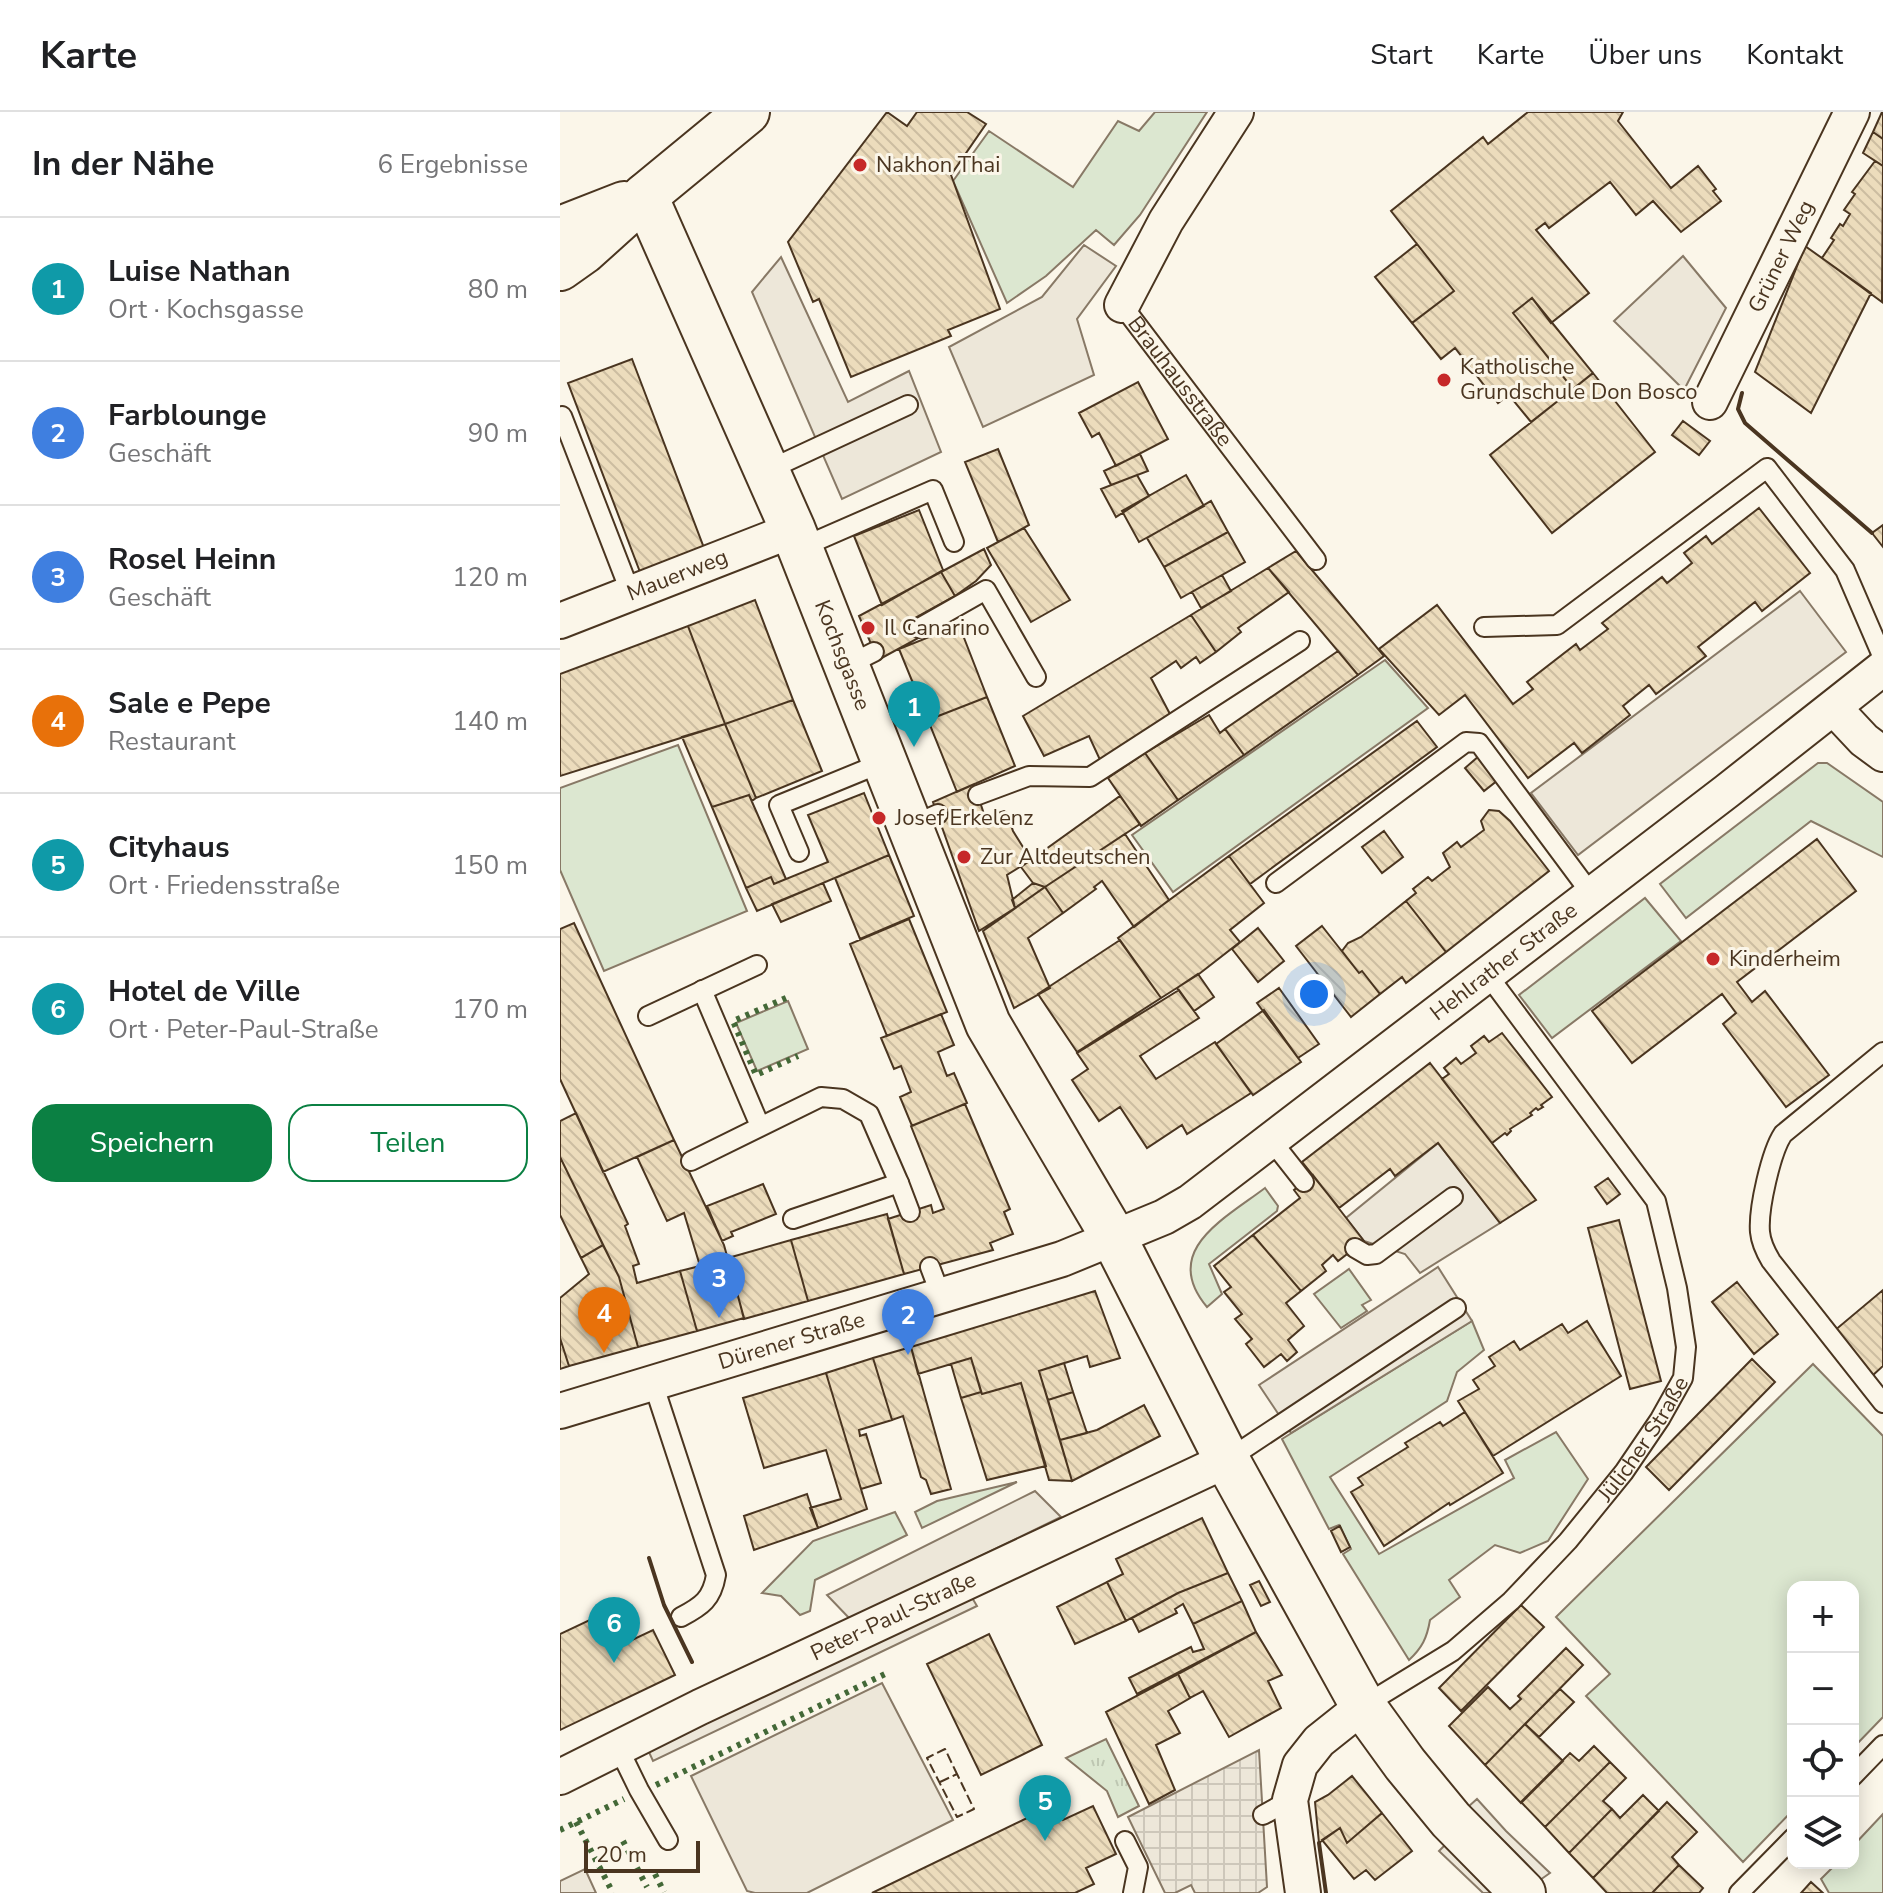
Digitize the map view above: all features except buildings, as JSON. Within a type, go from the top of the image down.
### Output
[{"type":"street","points":[[560,268],[747,112]]},
{"type":"street","name":"Brauhausstraße","points":[[1122,305],[1166,221],[1236,112]]},
{"type":"street","name":"Grüner Weg","points":[[1710,402],[1852,112]]},
{"type":"street","points":[[560,229],[645,196]]},
{"type":"street","name":"Kochsgasse","points":[[645,196],[796,539],[860,659],[884,762],[924,820],[988,1024],[1114,1238]]},
{"type":"street","name":"Mauerweg","points":[[560,621],[796,539]]},
{"type":"street","name":"Hehlrather Straße","points":[[1114,1238],[1164,1217],[1190,1202],[1883,668]]},
{"type":"street","points":[[1834,708],[1864,740],[1883,754]]},
{"type":"street","points":[[1114,1238],[1227,1460],[1363,1706],[1451,1820],[1523,1893]]},
{"type":"street","name":"Dürener Straße","points":[[560,1411],[653,1383],[935,1281],[1062,1259],[1114,1238]]},
{"type":"street","name":"Peter-Paul-Straße","points":[[560,1777],[1227,1460]]},
{"type":"street","points":[[1303,1893],[1276,1808],[1300,1765],[1319,1741],[1363,1706]]},
{"type":"lane","name":"Brauhausstraße","points":[[1122,305],[1316,560]]},
{"type":"lane","points":[[766,471],[908,405]]},
{"type":"lane","points":[[562,416],[631,594]]},
{"type":"lane","points":[[1484,627],[1557,625],[1767,468],[1845,570],[1883,658]]},
{"type":"lane","points":[[796,539],[933,490],[954,542]]},
{"type":"lane","points":[[919,628],[986,590],[1036,677]]},
{"type":"lane","points":[[978,795],[1029,776],[1090,777],[1300,641]]},
{"type":"lane","points":[[1276,883],[1466,742],[1479,743],[1592,895]]},
{"type":"lane","points":[[799,852],[779,805],[884,762]]},
{"type":"lane","points":[[648,1016],[757,965]]},
{"type":"lane","name":"Jülicher Straße","points":[[1363,1706],[1453,1651],[1511,1601],[1568,1541],[1624,1472],[1683,1378],[1684,1333],[1677,1288],[1656,1201],[1487,974]]},
{"type":"lane","points":[[702,990],[760,1126]]},
{"type":"lane","points":[[1883,1052],[1783,1134],[1775,1146],[1770,1165],[1759,1229],[1762,1246],[1771,1261],[1883,1403]]},
{"type":"lane","points":[[691,1161],[821,1097],[843,1099],[869,1114],[910,1212]]},
{"type":"lane","points":[[1271,1140],[1304,1182]]},
{"type":"lane","points":[[793,1219],[899,1183]]},
{"type":"lane","points":[[1355,1248],[1367,1255],[1376,1254],[1453,1197]]},
{"type":"lane","points":[[1227,1460],[1456,1308]]},
{"type":"lane","points":[[653,1383],[716,1575],[713,1591],[703,1605],[681,1617]]},
{"type":"lane","points":[[1859,1770],[1883,1745]]},
{"type":"lane","points":[[618,1747],[668,1840]]},
{"type":"lane","points":[[1125,1841],[1144,1864],[1133,1893]]},
{"type":"lane","points":[[1739,1893],[1787,1844]]},
{"type":"green space","points":[[1155,112],[1207,112],[1140,215],[1114,245],[1096,230],[1046,276],[1007,303],[953,181],[989,131],[1073,187],[1118,121],[1139,131]]},
{"type":"green space","points":[[1385,660],[1428,708],[1173,892],[1132,835]]},
{"type":"green space","points":[[678,745],[747,911],[604,971],[560,870],[560,788]]},
{"type":"green space","points":[[1818,763],[1827,763],[1883,802],[1883,857],[1811,821],[1686,918],[1660,884]]},
{"type":"green space","points":[[1645,898],[1681,941],[1552,1038],[1519,995]]},
{"type":"green space","points":[[788,1001],[808,1049],[757,1071],[736,1023]]},
{"type":"green space","points":[[1265,1188],[1278,1206],[1277,1211],[1209,1264],[1222,1294],[1207,1307],[1194,1287],[1190,1269],[1194,1253],[1216,1225]]},
{"type":"green space","points":[[1349,1269],[1371,1300],[1362,1305],[1367,1311],[1341,1328],[1314,1294]]},
{"type":"green space","points":[[1472,1321],[1484,1350],[1457,1372],[1447,1401],[1330,1477],[1379,1554],[1514,1478],[1505,1460],[1556,1432],[1588,1479],[1548,1541],[1520,1553],[1495,1545],[1449,1580],[1460,1597],[1430,1620],[1423,1642],[1409,1660],[1343,1554],[1351,1549],[1339,1525],[1329,1529],[1282,1439]]},
{"type":"green space","points":[[1813,1364],[1883,1436],[1883,1717],[1859,1742],[1859,1581],[1787,1581],[1787,1816],[1743,1862],[1586,1696],[1610,1674],[1556,1617]]},
{"type":"green space","points":[[1017,1482],[922,1528],[915,1512],[937,1501]]},
{"type":"green space","points":[[895,1512],[907,1535],[815,1580],[810,1611],[800,1615],[781,1596],[762,1593],[813,1541]]},
{"type":"green space","points":[[1106,1739],[1139,1806],[1118,1817],[1107,1791],[1066,1758]]},
{"type":"green space","points":[[1883,1814],[1883,1893],[1829,1893],[1821,1879],[1831,1869],[1859,1869],[1859,1840]]},
{"type":"shaded area","points":[[1084,245],[1116,266],[1077,319],[1094,375],[983,427],[949,347],[1042,297]]},
{"type":"shaded area","points":[[1683,256],[1726,308],[1684,390],[1614,321]]},
{"type":"shaded area","points":[[781,257],[848,402],[909,371],[941,452],[842,499],[752,292]]},
{"type":"shaded area","points":[[1800,591],[1846,652],[1578,855],[1531,793]]},
{"type":"shaded area","points":[[1438,1143],[1500,1223],[1420,1273],[1405,1254],[1364,1241],[1346,1218]]},
{"type":"shaded area","points":[[1438,1267],[1472,1321],[1291,1433],[1259,1385]]},
{"type":"shaded area","points":[[1035,1491],[1061,1517],[850,1619],[827,1595]]},
{"type":"shaded area","points":[[971,1596],[977,1606],[653,1761],[648,1750]]},
{"type":"shaded area","points":[[882,1683],[953,1820],[807,1893],[747,1891],[691,1776]]},
{"type":"shaded area","points":[[1259,1750],[1267,1887],[1258,1893],[1195,1893],[1191,1885],[1175,1893],[1165,1893],[1128,1817]]},
{"type":"shaded area","points":[[1477,1799],[1550,1873],[1540,1880],[1496,1839],[1469,1806]]},
{"type":"shaded area","points":[[1448,1842],[1499,1893],[1483,1893],[1439,1851]]},
{"type":"shaded area","points":[[585,1869],[596,1893],[560,1893],[560,1881]]},
{"type":"hedge","points":[[786,998],[733,1021],[756,1075],[798,1056]]},
{"type":"hedge","points":[[656,1785],[885,1674]]},
{"type":"hedge","points":[[560,1830],[624,1799]]},
{"type":"hedge","points":[[576,1822],[613,1893]]},
{"type":"hedge","points":[[623,1841],[647,1887]]},
{"type":"hedge","points":[[655,1874],[664,1892]]},
{"type":"fence","points":[[940,1782],[957,1774],[974,1809],[957,1817],[927,1758],[945,1749],[957,1774]]},
{"type":"wall","points":[[1742,393],[1738,409],[1745,423],[1872,533]]},
{"type":"wall","points":[[649,1558],[664,1605],[692,1662]]},
{"type":"wall","points":[[1319,1843],[1326,1893]]},
{"type":"place","name":"Nakhon Thai","points":[[860,165]]},
{"type":"place","name":"Katholische Grundschule Don Bosco","points":[[1444,380]]},
{"type":"place","name":"Il Canarino","points":[[868,628]]},
{"type":"place","name":"Luise Nathan","points":[[914,747]]},
{"type":"place","name":"Josef Erkelenz","points":[[879,818]]},
{"type":"place","name":"Zur Altdeutschen","points":[[964,857]]},
{"type":"place","name":"Kinderheim","points":[[1713,959]]},
{"type":"place","name":"Rosel Heinn","points":[[719,1318]]},
{"type":"place","name":"Sale e Pepe","points":[[604,1353]]},
{"type":"place","name":"Farblounge","points":[[908,1355]]},
{"type":"place","name":"Hotel de Ville","points":[[614,1663]]},
{"type":"place","name":"Cityhaus","points":[[1045,1841]]}]
